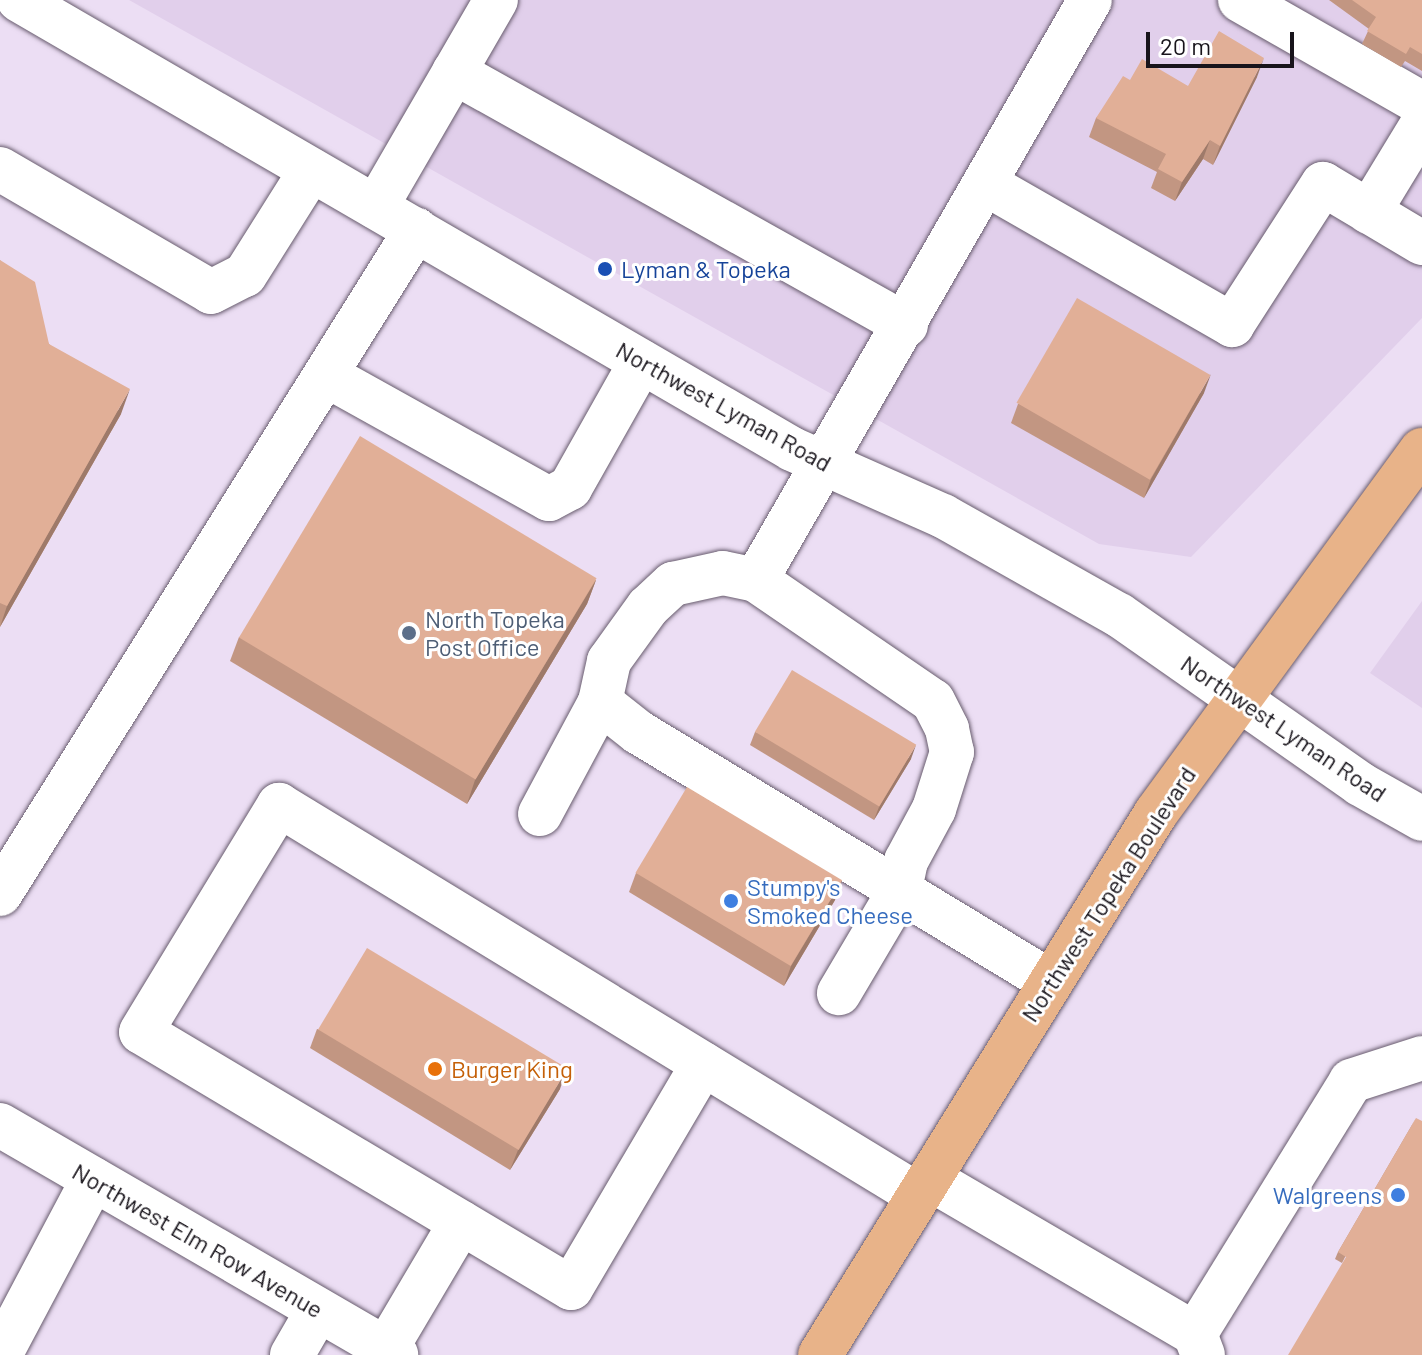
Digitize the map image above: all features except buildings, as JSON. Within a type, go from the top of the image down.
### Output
[{"type":"main road","name":"Northwest Topeka Boulevard","points":[[820,1355],[1156,813],[1422,450]]},
{"type":"street","name":"Northwest Lyman Road","points":[[19,0],[641,362],[827,464],[943,516],[1119,615],[1360,784],[1422,819]]},
{"type":"street","points":[[376,207],[496,0]]},
{"type":"street","points":[[756,580],[827,464],[1090,0]]},
{"type":"street","points":[[1240,0],[1422,104]]},
{"type":"street","points":[[454,72],[906,325]]},
{"type":"street","points":[[1369,212],[1422,125]]},
{"type":"street","points":[[0,169],[211,292],[245,275],[311,170]]},
{"type":"street","points":[[986,184],[1232,325],[1323,184],[1422,243]]},
{"type":"street","points":[[0,894],[416,230]]},
{"type":"street","points":[[326,375],[549,499],[570,488],[641,362]]},
{"type":"street","points":[[540,814],[600,702],[609,661],[624,634],[673,584],[723,573],[756,580],[933,701],[947,729],[952,752],[900,890],[839,993]]},
{"type":"street","points":[[600,702],[638,732],[1050,982]]},
{"type":"street","points":[[703,1064],[571,1288],[141,1032],[279,805],[703,1064],[1199,1345],[1351,1081],[1422,1058]]},
{"type":"street","name":"Northwest Elm Row Avenue","points":[[2,1132],[93,1179],[391,1352]]},
{"type":"street","points":[[9,1352],[93,1179]]},
{"type":"street","points":[[391,1352],[461,1222]]},
{"type":"street","points":[[292,1355],[318,1310]]},
{"type":"shaded area","points":[[129,0],[1422,0],[1422,318],[1191,557],[1099,544]]},
{"type":"shaded area","points":[[1422,601],[1422,708],[1370,673]]},
{"type":"place","name":"Lyman & Topeka","points":[[605,269]]},
{"type":"place","name":"North Topeka Post Office","points":[[409,633]]},
{"type":"place","name":"Stumpy's Smoked Cheese","points":[[731,901]]},
{"type":"place","name":"Burger King","points":[[435,1069]]},
{"type":"place","name":"Walgreens","points":[[1398,1195]]}]
